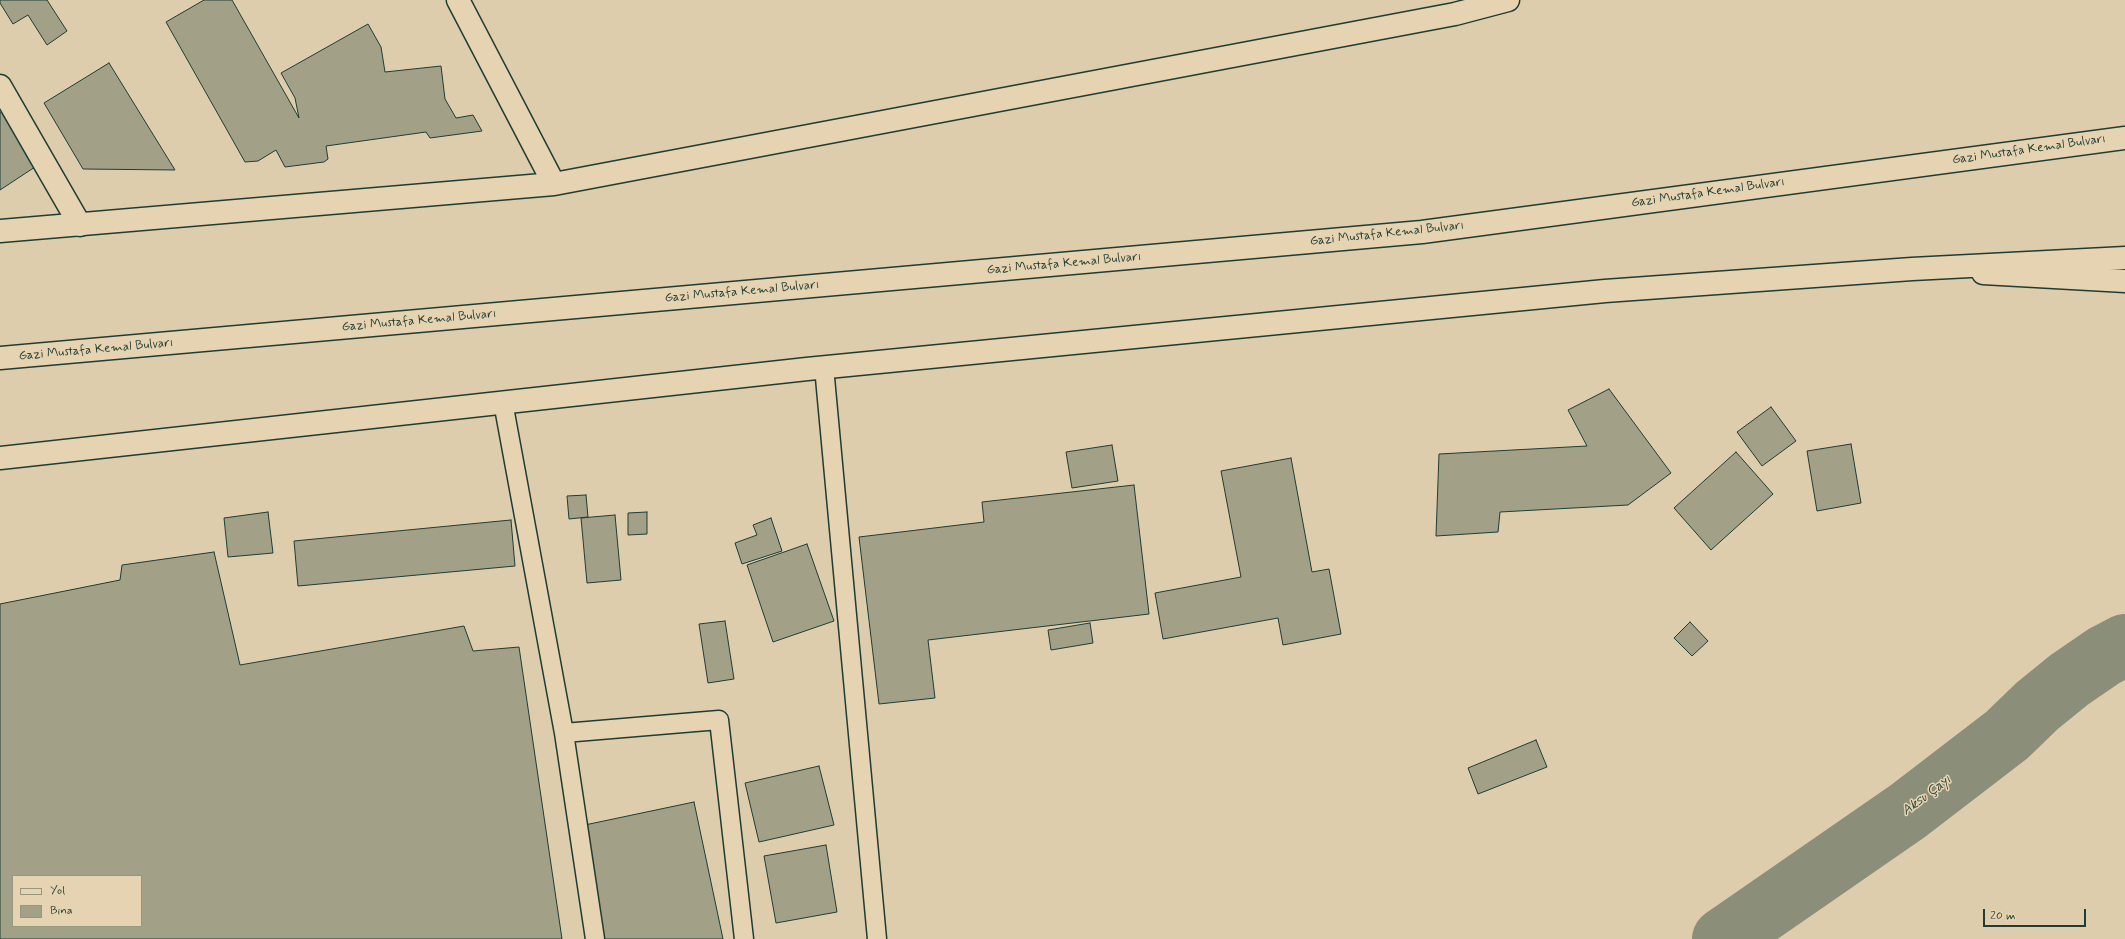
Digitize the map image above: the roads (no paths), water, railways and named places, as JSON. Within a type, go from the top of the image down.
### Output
[{"type":"main road","points":[[458,0],[554,184]]},
{"type":"main road","points":[[0,231],[554,184],[1455,14],[1508,0]]},
{"type":"main road","points":[[0,86],[80,225]]},
{"type":"main road","name":"Gazi Mustafa Kemal Bulvarı","points":[[0,358],[1422,232],[2125,138]]},
{"type":"main road","points":[[0,458],[824,367],[1597,292],[1912,269],[2125,258]]},
{"type":"main road","points":[[1912,269],[2125,281]]},
{"type":"lane","points":[[824,367],[877,939]]},
{"type":"lane","points":[[502,402],[564,733],[595,939]]},
{"type":"lane","points":[[564,733],[719,720],[744,939]]},
{"type":"waterway","name":"Aksu Çayı","points":[[1723,939],[1908,811],[2007,735],[2037,706],[2069,680],[2104,656],[2125,645]]}]
